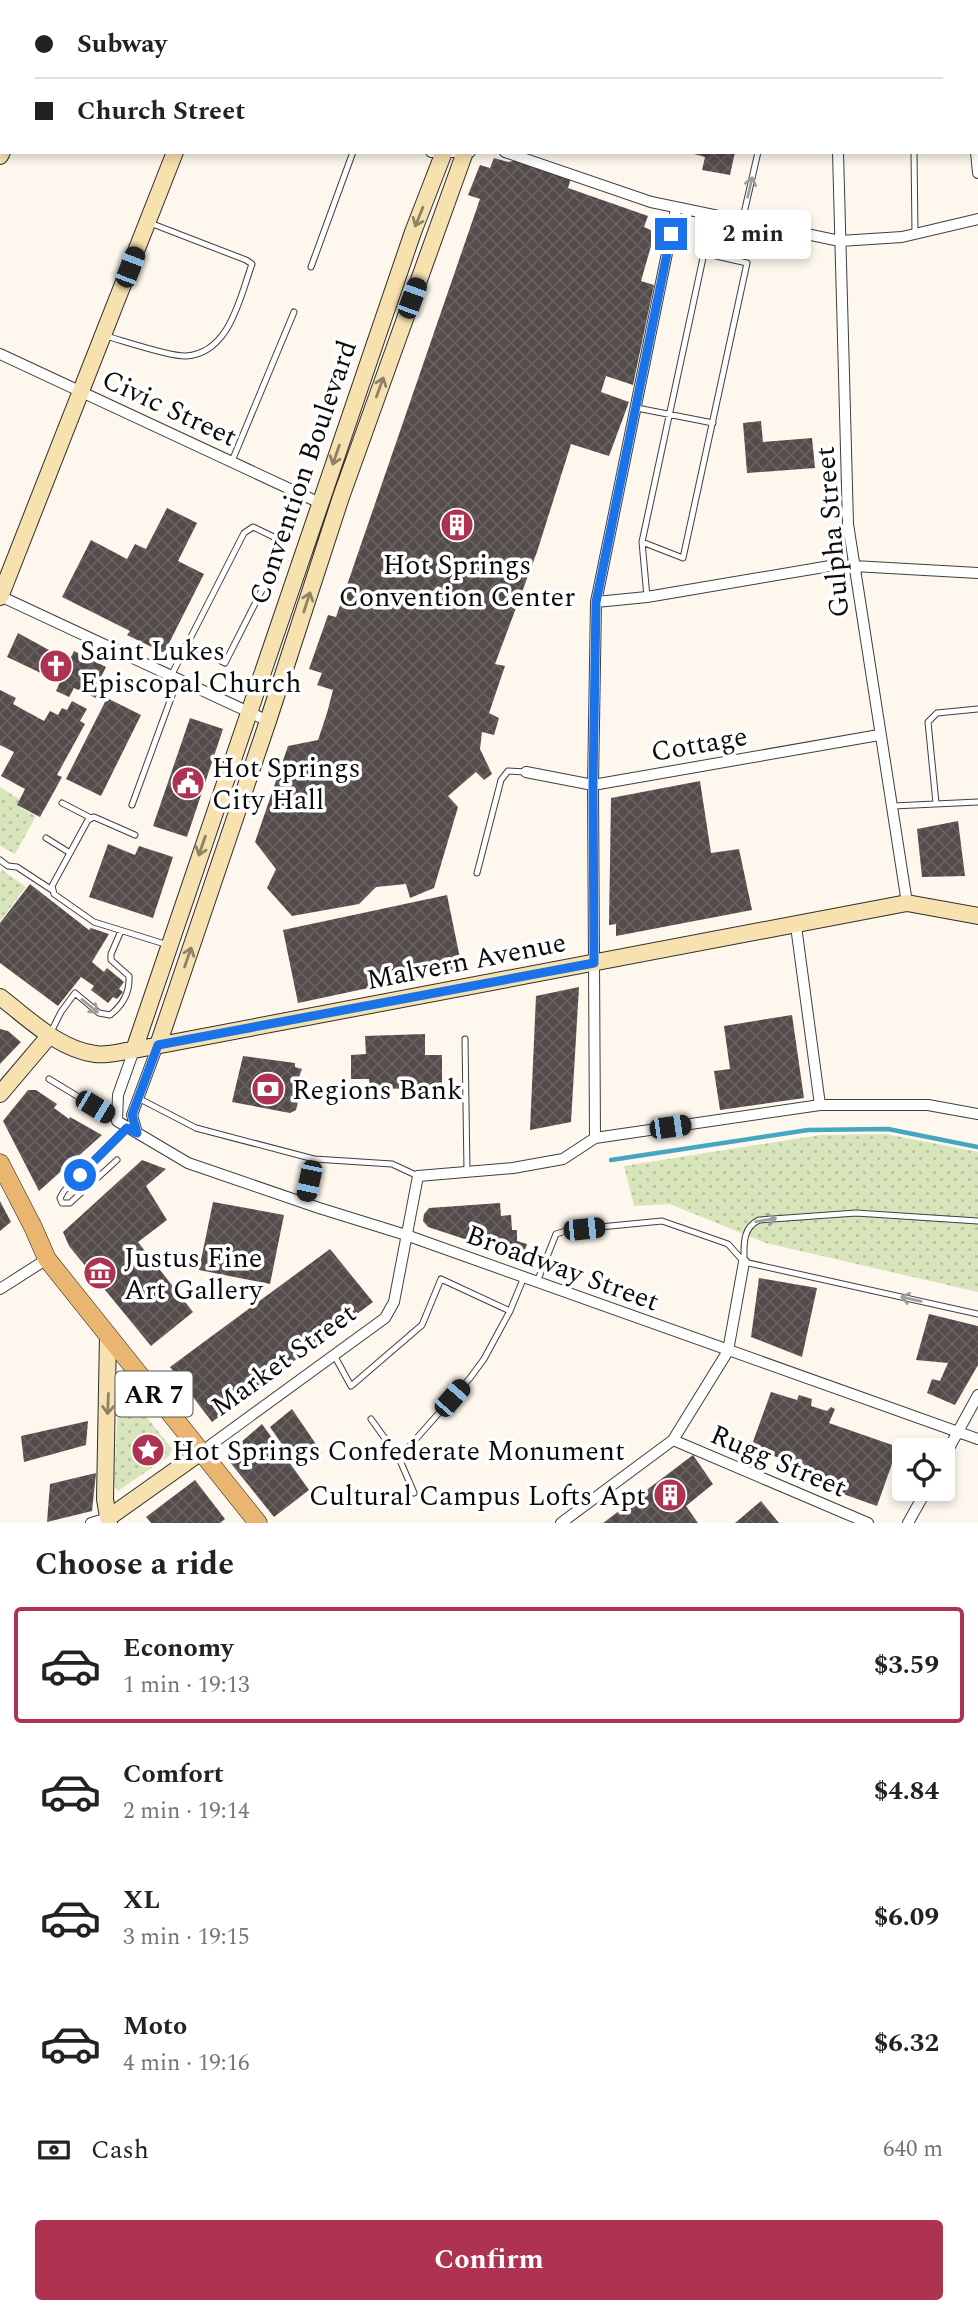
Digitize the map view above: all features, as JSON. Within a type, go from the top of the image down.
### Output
[{"type":"main road","name":"AR 7","points":[[0,1163],[47,1259],[201,1452],[252,1521]]},
{"type":"street","points":[[173,154],[0,597],[268,721]]},
{"type":"street","name":"Convention Boulevard","points":[[134,1050],[440,154]]},
{"type":"street","name":"Convention Boulevard","points":[[158,1045],[341,496],[466,154]]},
{"type":"street","name":"Gulpha Street","points":[[838,154],[848,524],[907,903]]},
{"type":"street","points":[[976,154],[978,173]]},
{"type":"street","points":[[523,155],[676,209],[840,241],[902,237],[978,219]]},
{"type":"street","points":[[595,1138],[593,785],[596,602],[676,209]]},
{"type":"street","name":"Civic Street","points":[[0,354],[320,503]]},
{"type":"street","points":[[596,602],[647,597],[836,565],[978,573]]},
{"type":"street","name":"Cottage","points":[[526,772],[593,785],[879,735]]},
{"type":"street","name":"Malvern Avenue","points":[[0,997],[71,1048],[97,1055],[796,926],[907,903],[978,916]]},
{"type":"street","points":[[796,926],[820,1105]]},
{"type":"street","points":[[0,1094],[50,1035]]},
{"type":"street","points":[[127,1127],[158,1045]]},
{"type":"street","points":[[127,1127],[118,1095],[134,1050]]},
{"type":"street","points":[[418,1176],[564,1159],[595,1138],[820,1105],[928,1105],[978,1114]]},
{"type":"street","name":"Broadway Street","points":[[127,1127],[188,1163],[406,1235],[978,1438]]},
{"type":"street","name":"Market Street","points":[[91,1523],[108,1520],[385,1318],[394,1302],[418,1176]]},
{"type":"street","points":[[0,1289],[47,1259]]},
{"type":"street","points":[[561,1523],[673,1440],[727,1351],[744,1262]]},
{"type":"street","points":[[108,1335],[105,1499],[108,1520]]},
{"type":"street","points":[[955,1438],[978,1395]]},
{"type":"street","name":"Rugg Street","points":[[673,1440],[868,1523]]},
{"type":"street","points":[[908,1523],[920,1501]]},
{"type":"lane","points":[[311,267],[352,154]]},
{"type":"lane","points":[[742,222],[758,154]]},
{"type":"lane","points":[[914,154],[915,234]]},
{"type":"lane","points":[[647,597],[642,542],[712,216]]},
{"type":"lane","points":[[103,335],[186,356],[214,346],[232,321],[252,264],[147,222]]},
{"type":"lane","points":[[642,542],[683,558],[747,263],[703,253]]},
{"type":"lane","points":[[232,461],[294,313]]},
{"type":"lane","points":[[635,408],[713,423]]},
{"type":"lane","points":[[132,805],[187,644],[244,533],[253,527],[280,540],[269,576],[225,663],[187,644]]},
{"type":"lane","points":[[936,803],[928,722],[937,713],[978,709]]},
{"type":"lane","points":[[477,873],[500,780],[508,771],[526,772]]},
{"type":"lane","points":[[893,806],[978,802]]},
{"type":"lane","points":[[62,803],[135,835]]},
{"type":"lane","points":[[52,890],[90,817]]},
{"type":"lane","points":[[46,838],[70,853]]},
{"type":"lane","points":[[0,860],[8,866],[17,867],[52,890],[94,922],[169,946]]},
{"type":"lane","points":[[50,1035],[75,993],[99,1013],[110,1014],[127,996],[129,976],[111,960],[121,931]]},
{"type":"lane","points":[[465,1040],[467,1171]]},
{"type":"lane","points":[[49,1079],[127,1127],[64,1191],[60,1198],[62,1203],[70,1202],[117,1160]]},
{"type":"lane","points":[[138,1098],[196,1128],[314,1159],[391,1164],[418,1176]]},
{"type":"lane","points":[[305,1203],[314,1159]]},
{"type":"lane","points":[[744,1262],[744,1238],[751,1224],[759,1220],[856,1213],[978,1221]]},
{"type":"lane","points":[[536,1282],[556,1234],[569,1230],[662,1221],[728,1244],[744,1262],[978,1314]]},
{"type":"lane","points":[[399,1458],[484,1359],[510,1311],[524,1277]]},
{"type":"lane","points":[[334,1355],[351,1386],[422,1325],[441,1279],[510,1311]]},
{"type":"lane","points":[[371,1419],[399,1458],[414,1493]]},
{"type":"green space","points":[[0,787],[19,799],[20,808],[36,816],[15,854],[0,846]]},
{"type":"green space","points":[[2,870],[26,887],[0,921],[0,873]]},
{"type":"green space","points":[[886,1134],[978,1152],[978,1292],[766,1243],[670,1204],[634,1206],[624,1166],[820,1135]]},
{"type":"green space","points":[[122,1386],[172,1449],[169,1456],[118,1491],[114,1485],[119,1387]]},
{"type":"building","points":[[694,154],[735,154],[730,175],[702,170],[705,157]]},
{"type":"building","name":"Hot Springs Convention Center","points":[[494,158],[508,162],[518,160],[571,178],[568,188],[648,216],[644,227],[655,232],[641,281],[654,285],[633,385],[606,376],[601,392],[629,402],[609,456],[571,444],[537,552],[495,664],[505,666],[489,713],[499,718],[494,735],[482,732],[480,749],[492,774],[484,780],[476,772],[448,796],[458,807],[434,888],[410,898],[406,884],[376,887],[359,904],[292,916],[267,888],[276,869],[255,842],[288,746],[318,740],[333,690],[317,685],[322,673],[309,669],[328,615],[336,617],[480,199],[468,195],[480,165],[490,168]]},
{"type":"building","points":[[761,421],[763,442],[812,438],[815,468],[747,473],[743,423]]},
{"type":"building","points":[[167,508],[197,523],[178,561],[204,574],[164,653],[127,635],[130,631],[62,597],[91,540],[127,559],[135,544],[146,549]]},
{"type":"building","points":[[18,633],[69,661],[74,651],[106,667],[101,677],[105,679],[96,698],[74,688],[69,697],[56,691],[60,682],[7,657]]},
{"type":"building","points":[[0,690],[16,698],[13,704],[44,721],[50,711],[58,715],[62,708],[67,710],[72,701],[87,709],[80,721],[85,724],[57,775],[62,777],[40,817],[17,805],[25,789],[1,776],[14,752],[0,745]]},
{"type":"building","points":[[107,698],[141,715],[101,796],[66,779]]},
{"type":"building","points":[[190,718],[223,729],[187,837],[153,826]]},
{"type":"building","points":[[700,781],[711,853],[739,849],[752,910],[616,936],[616,924],[609,925],[611,798]]},
{"type":"building","points":[[958,821],[965,876],[922,877],[917,829]]},
{"type":"building","points":[[108,844],[135,855],[139,846],[173,857],[153,918],[89,897]]},
{"type":"building","points":[[30,884],[89,930],[91,928],[109,934],[92,962],[104,972],[107,968],[124,982],[119,989],[123,992],[117,999],[113,997],[108,1003],[91,990],[94,986],[81,977],[58,1006],[0,963],[0,923]]},
{"type":"building","points":[[447,895],[462,968],[298,1003],[283,930]]},
{"type":"building","points":[[579,987],[571,1122],[530,1130],[536,996]]},
{"type":"building","points":[[792,1015],[804,1098],[720,1110],[714,1071],[730,1069],[724,1026]]},
{"type":"building","points":[[0,1029],[8,1031],[21,1042],[0,1064]]},
{"type":"building","points":[[425,1034],[425,1055],[442,1055],[442,1088],[370,1089],[369,1079],[351,1079],[351,1055],[366,1054],[365,1036]]},
{"type":"building","name":"Regions Bank","points":[[243,1056],[295,1063],[295,1067],[302,1069],[299,1077],[304,1078],[296,1110],[290,1113],[232,1102]]},
{"type":"building","points":[[28,1090],[36,1090],[57,1104],[54,1108],[69,1119],[70,1117],[102,1135],[39,1191],[3,1121]]},
{"type":"building","points":[[142,1160],[166,1169],[146,1186],[167,1220],[138,1242],[193,1312],[151,1346],[69,1246],[63,1232]]},
{"type":"building","points":[[0,1201],[11,1222],[0,1231]]},
{"type":"building","points":[[213,1202],[284,1215],[270,1284],[199,1270]]},
{"type":"building","points":[[500,1203],[501,1216],[511,1215],[512,1230],[517,1230],[517,1241],[527,1244],[522,1258],[428,1227],[423,1221],[429,1208]]},
{"type":"building","points":[[330,1249],[373,1302],[212,1422],[170,1367]]},
{"type":"building","points":[[759,1278],[817,1288],[802,1357],[751,1337]]},
{"type":"building","points":[[929,1314],[978,1326],[978,1365],[955,1405],[927,1393],[932,1379],[940,1381],[948,1363],[916,1360]]},
{"type":"building","points":[[771,1392],[797,1400],[799,1395],[812,1399],[811,1406],[827,1411],[831,1407],[835,1409],[829,1423],[892,1445],[892,1464],[877,1506],[801,1479],[805,1468],[751,1447]]},
{"type":"building","points":[[292,1409],[322,1453],[299,1469],[270,1427]]},
{"type":"building","points":[[88,1421],[86,1445],[24,1462],[21,1436]]},
{"type":"building","points":[[262,1424],[309,1490],[274,1517],[225,1456]]},
{"type":"building","name":"Cultural Campus Lofts Apt","points":[[693,1455],[713,1484],[686,1506],[698,1523],[603,1523]]},
{"type":"building","points":[[96,1473],[92,1511],[47,1522],[50,1484]]},
{"type":"building","points":[[195,1480],[225,1519],[220,1523],[151,1523],[146,1517]]},
{"type":"building","points":[[761,1501],[779,1523],[735,1523]]},
{"type":"waterway","points":[[611,1160],[808,1130],[888,1129],[978,1147]]},
{"type":"place","name":"Hot Springs Convention Center","points":[[457,525]]},
{"type":"place","name":"Saint Lukes Episcopal Church","points":[[56,666]]},
{"type":"place","name":"Hot Springs City Hall","points":[[188,783]]},
{"type":"place","name":"Regions Bank","points":[[268,1089]]},
{"type":"place","name":"Justus Fine Art Gallery","points":[[100,1273]]},
{"type":"place","name":"Hot Springs Confederate Monument","points":[[148,1450]]},
{"type":"place","name":"Cultural Campus Lofts Apt","points":[[670,1495]]},
{"type":"route","points":[[80,1175],[127,1128],[137,1133],[132,1115],[158,1045],[594,963],[596,602],[671,234]]}]
